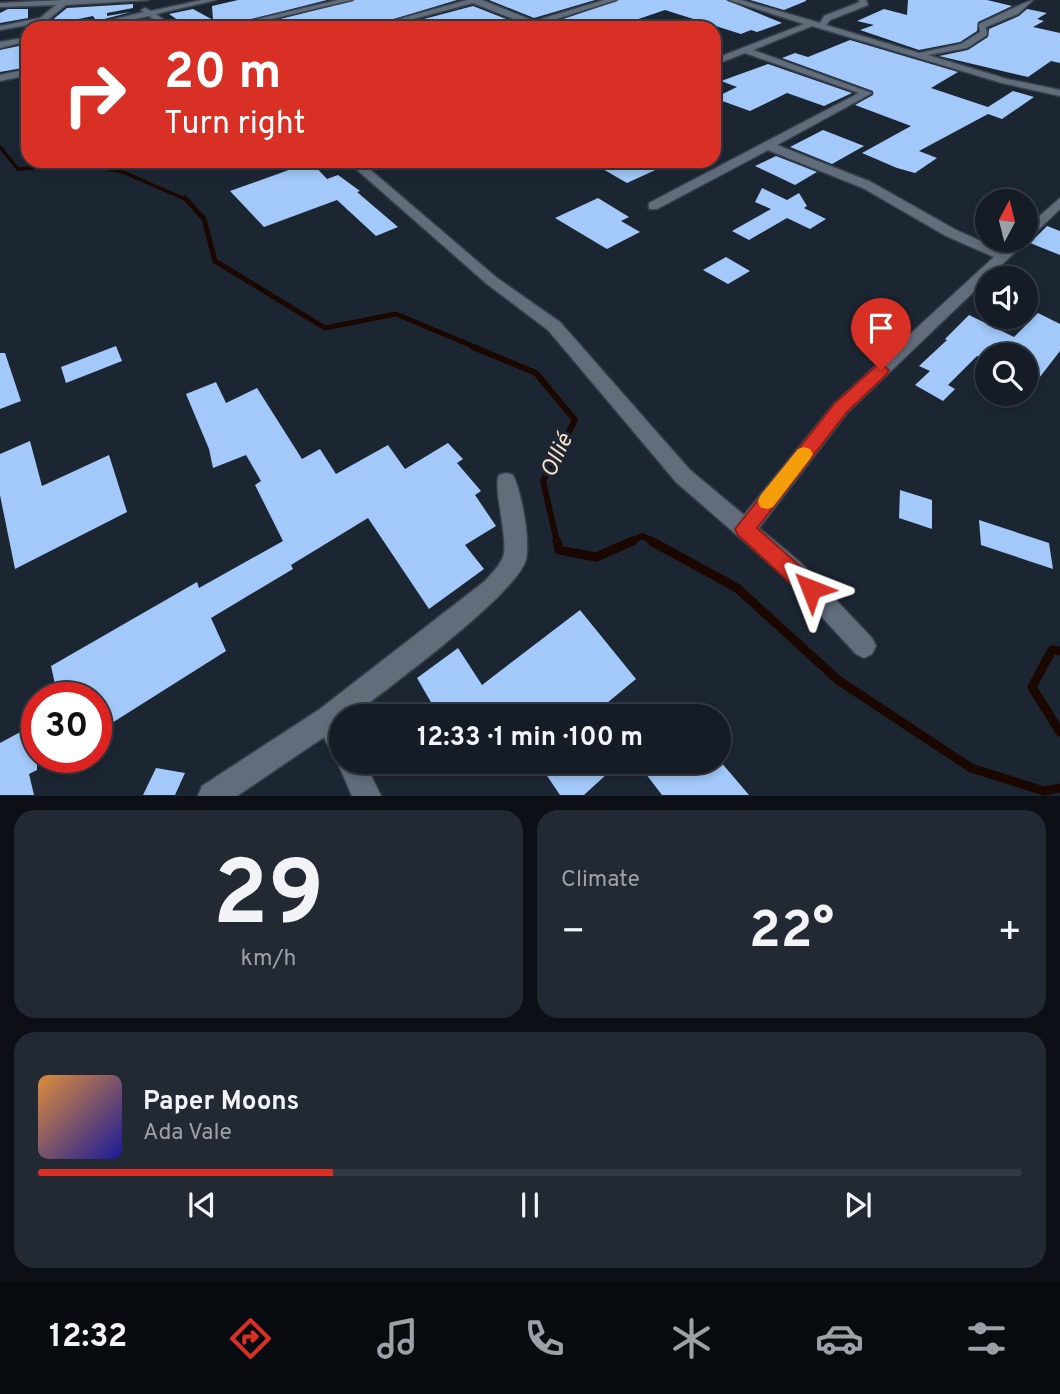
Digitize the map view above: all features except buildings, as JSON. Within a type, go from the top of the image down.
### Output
[{"type":"street","points":[[0,5],[145,0]]},
{"type":"street","points":[[117,21],[212,0]]},
{"type":"street","points":[[254,21],[348,0]]},
{"type":"street","points":[[397,21],[475,0],[527,21]]},
{"type":"street","points":[[544,21],[612,0]]},
{"type":"street","points":[[733,0],[922,54],[1005,81],[1060,93]]},
{"type":"street","points":[[822,26],[827,18],[865,3],[862,0]]},
{"type":"street","points":[[922,54],[975,41],[984,33],[982,26],[1007,17],[1029,0]]},
{"type":"street","points":[[33,21],[42,19],[66,1]]},
{"type":"street","points":[[130,1],[162,21]]},
{"type":"street","points":[[721,59],[812,23]]},
{"type":"street","points":[[0,28],[21,24]]},
{"type":"street","points":[[0,45],[21,40]]},
{"type":"street","points":[[653,206],[867,93],[746,50]]},
{"type":"street","points":[[0,78],[21,74]]},
{"type":"street","points":[[769,146],[867,186],[951,233],[1003,256]]},
{"type":"street","points":[[362,168],[492,281],[554,326],[683,476],[793,570],[864,646]]},
{"type":"street","points":[[1038,223],[1060,202]]},
{"type":"street","points":[[745,529],[841,408],[1007,252]]},
{"type":"street","points":[[347,704],[494,589],[515,559],[514,517],[506,481]]},
{"type":"street","points":[[212,796],[329,718]]},
{"type":"street","points":[[356,774],[367,796]]},
{"type":"waterway","name":"Ollié","points":[[0,147],[18,169],[29,168]]},
{"type":"waterway","name":"Ollié","points":[[105,168],[123,172],[187,200]]},
{"type":"waterway","name":"Ollié","points":[[187,200],[204,219],[215,261],[325,328],[396,314],[477,348]]},
{"type":"waterway","name":"Ollié","points":[[473,347],[536,373],[575,420],[543,481],[557,542]]},
{"type":"waterway","name":"Ollié","points":[[629,542],[643,536],[654,542]]},
{"type":"waterway","name":"Ollié","points":[[557,541],[559,550],[596,557],[633,541]]},
{"type":"waterway","name":"Ollié","points":[[651,541],[737,588],[838,680],[971,768],[1044,791],[1060,788]]},
{"type":"waterway","name":"Ollié","points":[[1060,651],[1052,650],[1032,687],[1060,732]]},
{"type":"slow traffic","points":[[767,501],[804,454]]},
{"type":"route","points":[[811,589],[745,529],[841,408],[881,370]]}]
